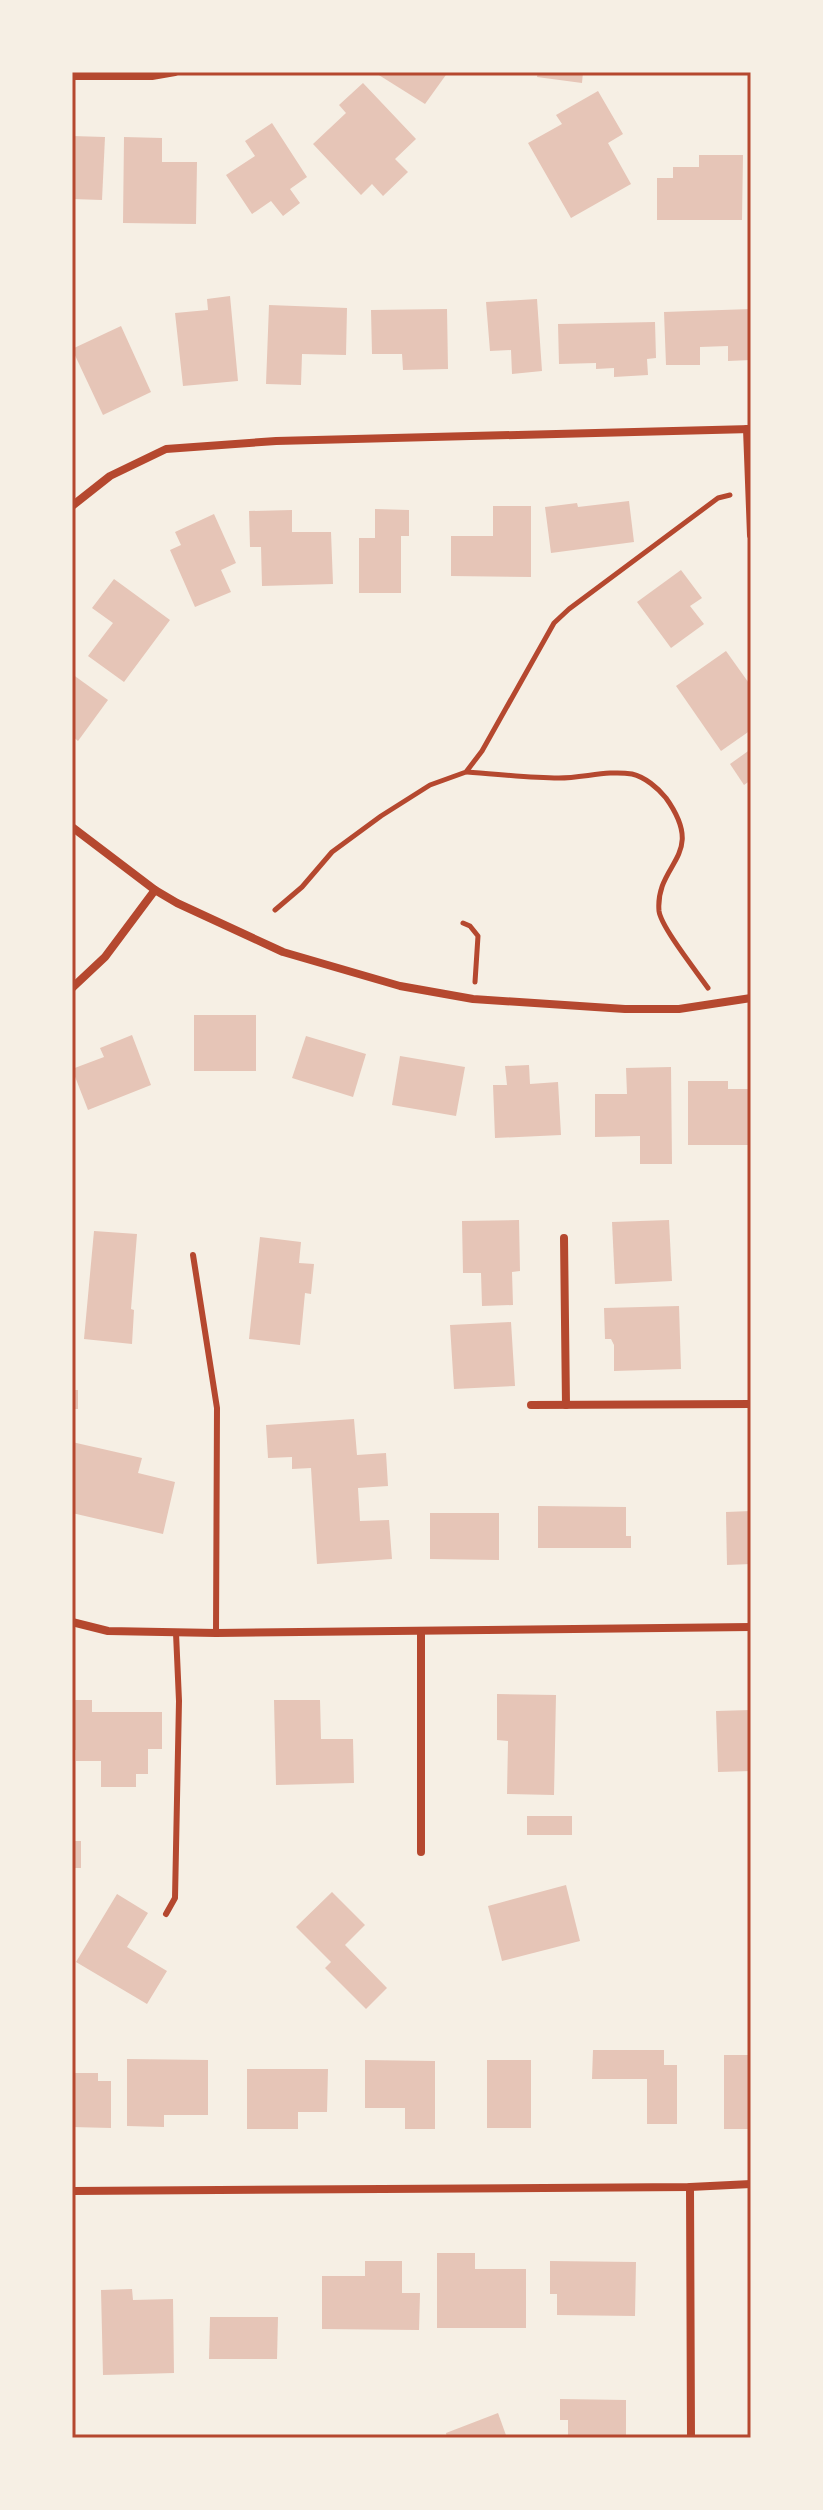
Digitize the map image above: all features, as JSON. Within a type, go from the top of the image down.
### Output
[{"type":"street","points":[[72,76],[152,76],[175,72]]},
{"type":"street","points":[[72,506],[110,476],[166,449],[276,441],[749,429],[751,535]]},
{"type":"street","points":[[72,827],[177,903],[283,952],[400,986],[473,999],[625,1009],[679,1009],[751,998]]},
{"type":"street","points":[[72,988],[105,957],[155,890]]},
{"type":"street","points":[[564,1238],[566,1405]]},
{"type":"street","points":[[531,1405],[751,1404]]},
{"type":"street","points":[[72,1622],[108,1631],[176,1633],[751,1627]]},
{"type":"street","points":[[421,1631],[421,1852]]},
{"type":"street","points":[[72,2191],[751,2184]]},
{"type":"street","points":[[690,2187],[691,2438]]},
{"type":"lane","points":[[193,1255],[217,1408],[216,1633]]},
{"type":"lane","points":[[166,1914],[175,1898],[179,1701],[176,1633]]},
{"type":"path","points":[[466,772],[482,751],[554,623],[718,498],[748,491]]},
{"type":"path","points":[[275,910],[302,887],[332,852],[430,785],[466,772],[558,778],[620,773],[636,775],[659,789],[681,825],[683,838],[673,869],[664,881],[659,914],[720,1004]]},
{"type":"path","points":[[463,923],[475,930],[480,943],[473,999]]},
{"type":"building","points":[[374,72],[448,72],[425,104]]},
{"type":"building","points":[[538,72],[583,72],[582,83],[537,77]]},
{"type":"building","points":[[363,83],[416,139],[395,159],[408,172],[383,196],[372,184],[361,195],[313,144],[346,113],[339,105]]},
{"type":"building","points":[[598,91],[623,134],[608,143],[631,184],[571,218],[528,143],[562,124],[556,115]]},
{"type":"building","points":[[272,123],[307,177],[290,189],[300,203],[283,216],[271,201],[252,214],[226,175],[255,156],[245,141]]},
{"type":"building","points":[[72,136],[105,137],[102,200],[72,199]]},
{"type":"building","points":[[124,137],[162,138],[162,162],[197,162],[196,224],[123,223]]},
{"type":"building","points":[[699,155],[743,155],[742,220],[657,220],[657,178],[673,178],[673,167],[699,167]]},
{"type":"building","points":[[230,296],[238,381],[183,386],[175,313],[208,310],[207,299]]},
{"type":"building","points":[[537,299],[542,371],[512,374],[511,350],[490,351],[486,302]]},
{"type":"building","points":[[269,305],[347,308],[346,355],[302,354],[301,385],[266,384]]},
{"type":"building","points":[[447,309],[448,369],[403,370],[402,354],[372,354],[371,310]]},
{"type":"building","points":[[751,309],[751,360],[728,361],[728,346],[700,347],[700,365],[666,365],[664,312]]},
{"type":"building","points":[[655,322],[656,358],[647,359],[648,375],[614,377],[614,368],[596,369],[596,363],[559,364],[558,324]]},
{"type":"building","points":[[121,326],[151,392],[103,415],[72,349]]},
{"type":"building","points":[[629,501],[634,542],[551,553],[545,507]]},
{"type":"building","points":[[493,506],[531,506],[531,577],[451,576],[451,536],[493,536]]},
{"type":"building","points":[[375,509],[409,510],[409,536],[401,536],[401,593],[359,593],[359,538],[375,538]]},
{"type":"building","points":[[292,510],[292,532],[331,532],[333,584],[262,586],[261,547],[250,547],[249,511]]},
{"type":"building","points":[[214,514],[236,563],[221,570],[231,592],[195,607],[170,550],[181,545],[175,532]]},
{"type":"building","points":[[681,570],[702,598],[690,606],[704,624],[671,648],[637,602]]},
{"type":"building","points":[[114,579],[170,620],[124,682],[88,656],[113,623],[92,608]]},
{"type":"building","points":[[726,651],[751,686],[751,730],[721,751],[676,686]]},
{"type":"building","points":[[72,674],[108,700],[78,741],[72,736]]},
{"type":"building","points":[[751,749],[751,780],[744,785],[730,764]]},
{"type":"building","points":[[194,1015],[256,1015],[256,1071],[194,1071]]},
{"type":"building","points":[[132,1035],[151,1085],[88,1110],[72,1069],[104,1057],[100,1048]]},
{"type":"building","points":[[306,1036],[366,1054],[353,1097],[292,1078]]},
{"type":"building","points":[[400,1056],[465,1067],[456,1116],[392,1105]]},
{"type":"building","points":[[529,1065],[530,1084],[558,1082],[561,1135],[495,1138],[493,1085],[507,1085],[505,1066]]},
{"type":"building","points":[[671,1067],[672,1164],[640,1164],[640,1136],[595,1137],[595,1094],[627,1094],[626,1068]]},
{"type":"building","points":[[688,1081],[728,1081],[728,1089],[751,1089],[751,1145],[688,1145]]},
{"type":"building","points":[[519,1220],[520,1271],[512,1272],[513,1305],[482,1306],[481,1273],[463,1273],[462,1221]]},
{"type":"building","points":[[669,1220],[672,1281],[615,1284],[612,1222]]},
{"type":"building","points":[[94,1231],[137,1234],[131,1309],[134,1310],[132,1344],[84,1339]]},
{"type":"building","points":[[260,1237],[301,1242],[299,1263],[314,1264],[311,1294],[305,1293],[300,1345],[249,1339]]},
{"type":"building","points":[[679,1306],[681,1369],[614,1371],[614,1345],[611,1339],[605,1339],[604,1308]]},
{"type":"building","points":[[511,1322],[515,1386],[454,1389],[450,1325]]},
{"type":"building","points":[[72,1390],[78,1390],[78,1409],[72,1409]]},
{"type":"building","points":[[354,1419],[357,1455],[386,1453],[388,1486],[358,1488],[360,1521],[389,1520],[392,1559],[317,1564],[311,1468],[292,1469],[292,1457],[268,1458],[266,1425]]},
{"type":"building","points":[[72,1442],[142,1458],[138,1473],[175,1482],[163,1534],[72,1513]]},
{"type":"building","points":[[538,1506],[626,1507],[626,1536],[631,1536],[631,1548],[538,1548]]},
{"type":"building","points":[[751,1511],[751,1564],[727,1565],[726,1512]]},
{"type":"building","points":[[430,1513],[499,1513],[499,1560],[430,1559]]},
{"type":"building","points":[[497,1694],[556,1695],[554,1795],[507,1794],[508,1741],[497,1740]]},
{"type":"building","points":[[72,1700],[92,1700],[92,1712],[162,1712],[162,1749],[148,1749],[148,1774],[136,1774],[136,1787],[101,1787],[101,1761],[76,1761],[76,1750],[72,1750]]},
{"type":"building","points":[[274,1700],[320,1700],[321,1739],[353,1739],[354,1783],[276,1785]]},
{"type":"building","points":[[751,1710],[751,1771],[718,1772],[716,1711]]},
{"type":"building","points":[[527,1816],[572,1816],[572,1835],[527,1835]]},
{"type":"building","points":[[72,1841],[81,1841],[81,1868],[72,1868]]},
{"type":"building","points":[[566,1885],[580,1941],[502,1961],[488,1906]]},
{"type":"building","points":[[332,1892],[365,1925],[345,1945],[387,1988],[366,2009],[325,1968],[331,1962],[296,1927]]},
{"type":"building","points":[[117,1894],[148,1913],[127,1947],[167,1971],[147,2004],[76,1962]]},
{"type":"building","points":[[593,2050],[664,2050],[664,2065],[677,2065],[677,2124],[647,2124],[647,2079],[592,2079]]},
{"type":"building","points":[[724,2055],[751,2055],[751,2129],[724,2129]]},
{"type":"building","points":[[127,2059],[208,2060],[208,2115],[164,2115],[164,2127],[127,2126]]},
{"type":"building","points":[[365,2060],[435,2061],[435,2129],[405,2129],[405,2108],[365,2108]]},
{"type":"building","points":[[487,2060],[531,2060],[531,2128],[487,2128]]},
{"type":"building","points":[[247,2069],[328,2069],[327,2112],[298,2112],[298,2129],[247,2129]]},
{"type":"building","points":[[72,2073],[98,2073],[98,2081],[111,2081],[111,2128],[72,2127]]},
{"type":"building","points":[[437,2253],[475,2253],[475,2269],[526,2269],[526,2328],[437,2328]]},
{"type":"building","points":[[365,2261],[402,2261],[402,2293],[420,2293],[419,2330],[322,2329],[322,2276],[365,2276]]},
{"type":"building","points":[[550,2261],[636,2262],[635,2316],[557,2315],[557,2294],[550,2294]]},
{"type":"building","points":[[132,2289],[133,2300],[173,2299],[174,2373],[103,2375],[101,2290]]},
{"type":"building","points":[[210,2317],[278,2317],[277,2359],[209,2359]]},
{"type":"building","points":[[560,2399],[626,2400],[626,2438],[568,2438],[568,2420],[560,2420]]},
{"type":"building","points":[[498,2413],[507,2438],[447,2438],[446,2433]]}]
